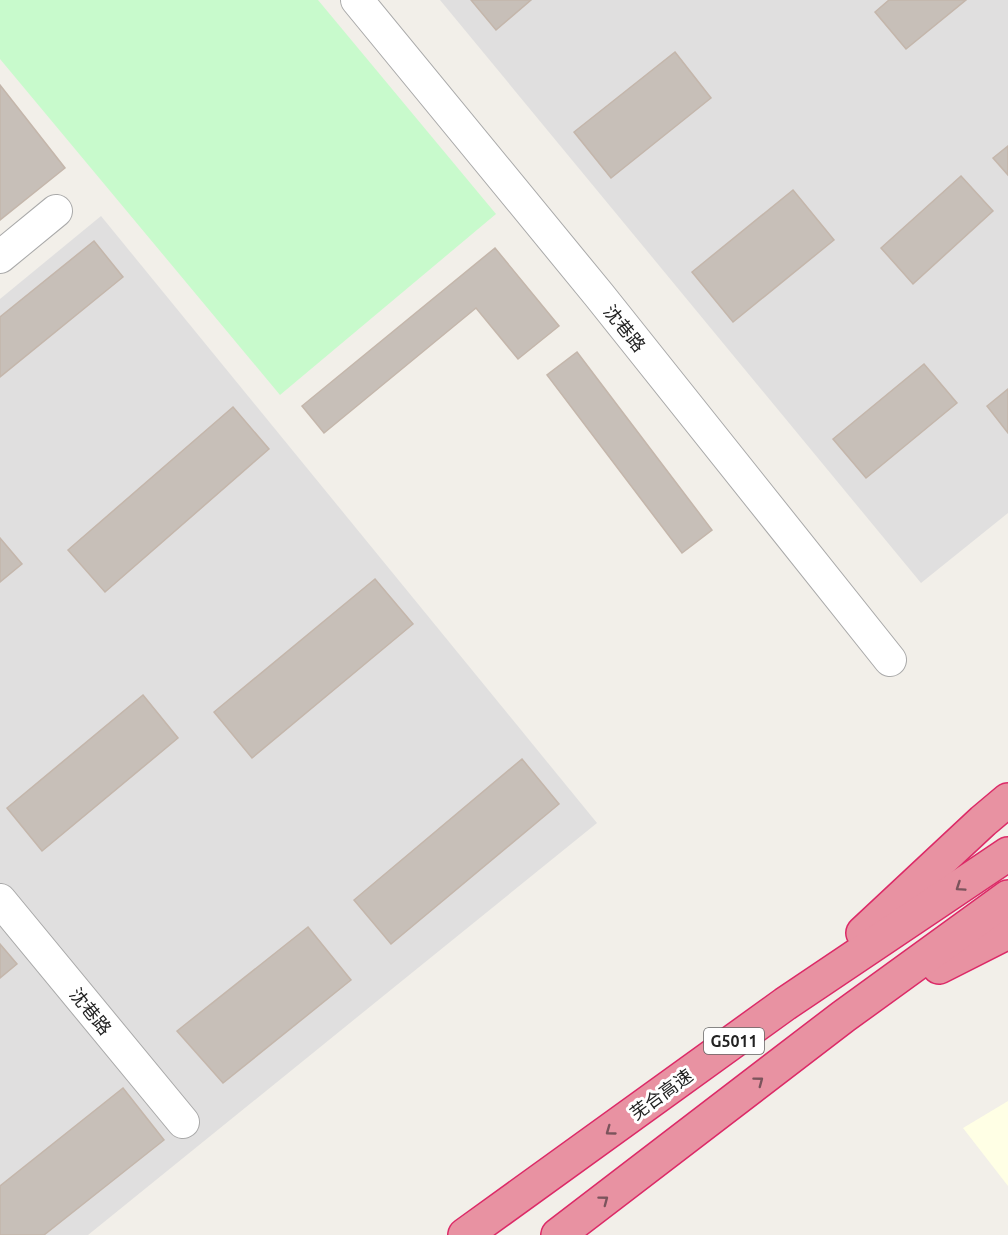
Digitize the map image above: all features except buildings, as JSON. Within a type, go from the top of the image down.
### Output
[{"type":"highway","points":[[785,1005],[983,821],[1008,801]]},
{"type":"highway","name":"芜合高速","points":[[465,1235],[785,1005],[1008,854]]},
{"type":"highway","name":"G5011","points":[[558,1235],[844,1017],[1008,897]]},
{"type":"highway","points":[[844,1017],[1008,932]]},
{"type":"street","name":"沈巷路","points":[[357,0],[591,286],[890,660]]},
{"type":"street","points":[[0,257],[56,211]]},
{"type":"street","name":"沈巷路","points":[[0,900],[183,1122]]},
{"type":"shaded area","points":[[440,0],[1008,0],[1008,513],[921,583]]},
{"type":"shaded area","points":[[101,216],[597,823],[88,1235],[0,1235],[0,299]]},
{"type":"shaded area","points":[[1008,1101],[1008,1186],[963,1128]]},
{"type":"green space","points":[[0,0],[318,0],[496,214],[280,395],[0,59]]}]
